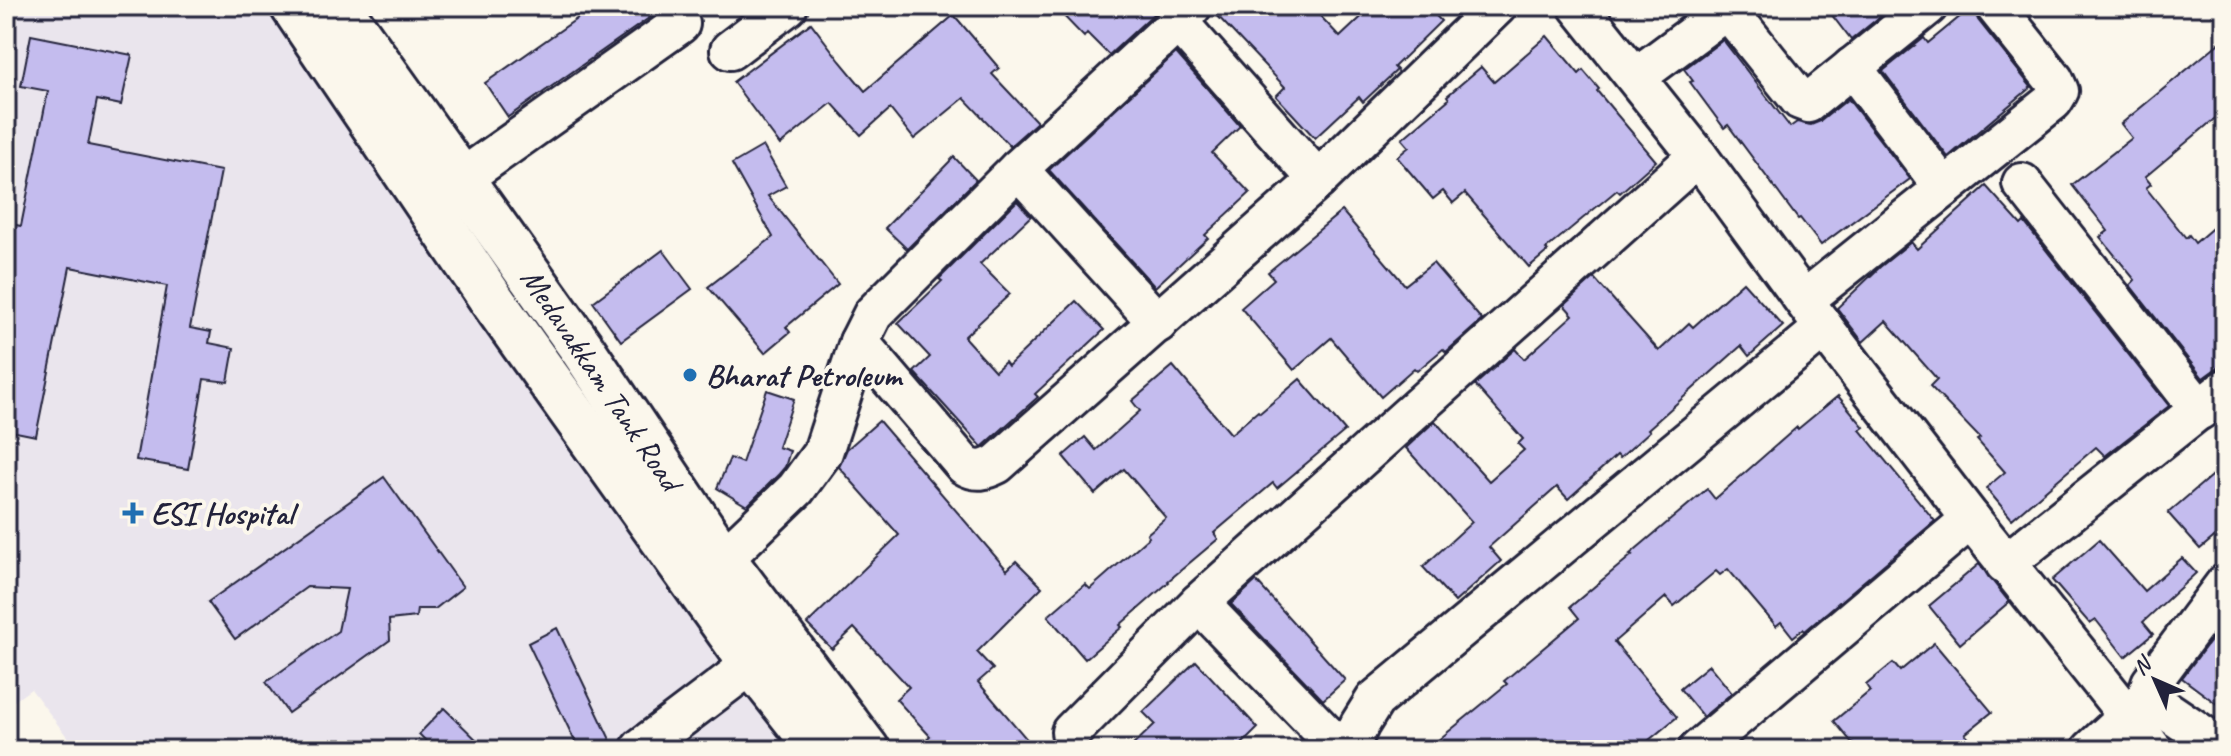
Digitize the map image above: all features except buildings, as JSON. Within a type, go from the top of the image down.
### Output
[{"type":"main road","name":"Medavakkam Tank Road","points":[[293,6],[494,303],[752,664],[820,750]]},
{"type":"main road","name":"Medavakkam Tank Road","points":[[338,6],[581,347],[723,559],[867,750]]},
{"type":"street","points":[[730,50],[788,6]]},
{"type":"street","points":[[859,342],[964,465],[980,471],[997,464],[1318,180],[1497,6]]},
{"type":"street","points":[[1578,6],[1698,156],[2005,564],[2153,750]]},
{"type":"street","points":[[1629,69],[1695,6]]},
{"type":"street","points":[[1629,69],[1717,17],[1727,16],[1735,19],[1800,100],[1808,103],[1928,6]]},
{"type":"street","points":[[1348,750],[1375,700],[1814,314],[1944,188],[2053,101],[2059,91],[2054,80],[1995,6]]},
{"type":"street","points":[[723,559],[796,489],[823,452],[859,342],[873,314],[1018,169],[1185,14],[1318,180]]},
{"type":"street","points":[[461,179],[680,24]]},
{"type":"street","points":[[1852,67],[1944,188]]},
{"type":"street","points":[[1071,732],[1199,603],[1698,156]]},
{"type":"street","points":[[1018,169],[1158,323]]},
{"type":"street","points":[[2005,564],[2212,400],[2022,183]]},
{"type":"street","points":[[1698,750],[1971,519]]},
{"type":"street","points":[[2223,592],[2151,683],[2148,693],[2157,704],[2225,750]]},
{"type":"street","points":[[1199,603],[1341,750]]},
{"type":"street","points":[[643,750],[641,748],[752,664]]},
{"type":"street","points":[[2091,750],[2128,716]]},
{"type":"shaded area","points":[[6,6],[278,6],[491,338],[800,750],[77,750],[31,689],[6,707]]},
{"type":"place","name":"Bharat Petroleum","points":[[690,375]]},
{"type":"place","name":"ESI Hospital","points":[[133,513]]}]
